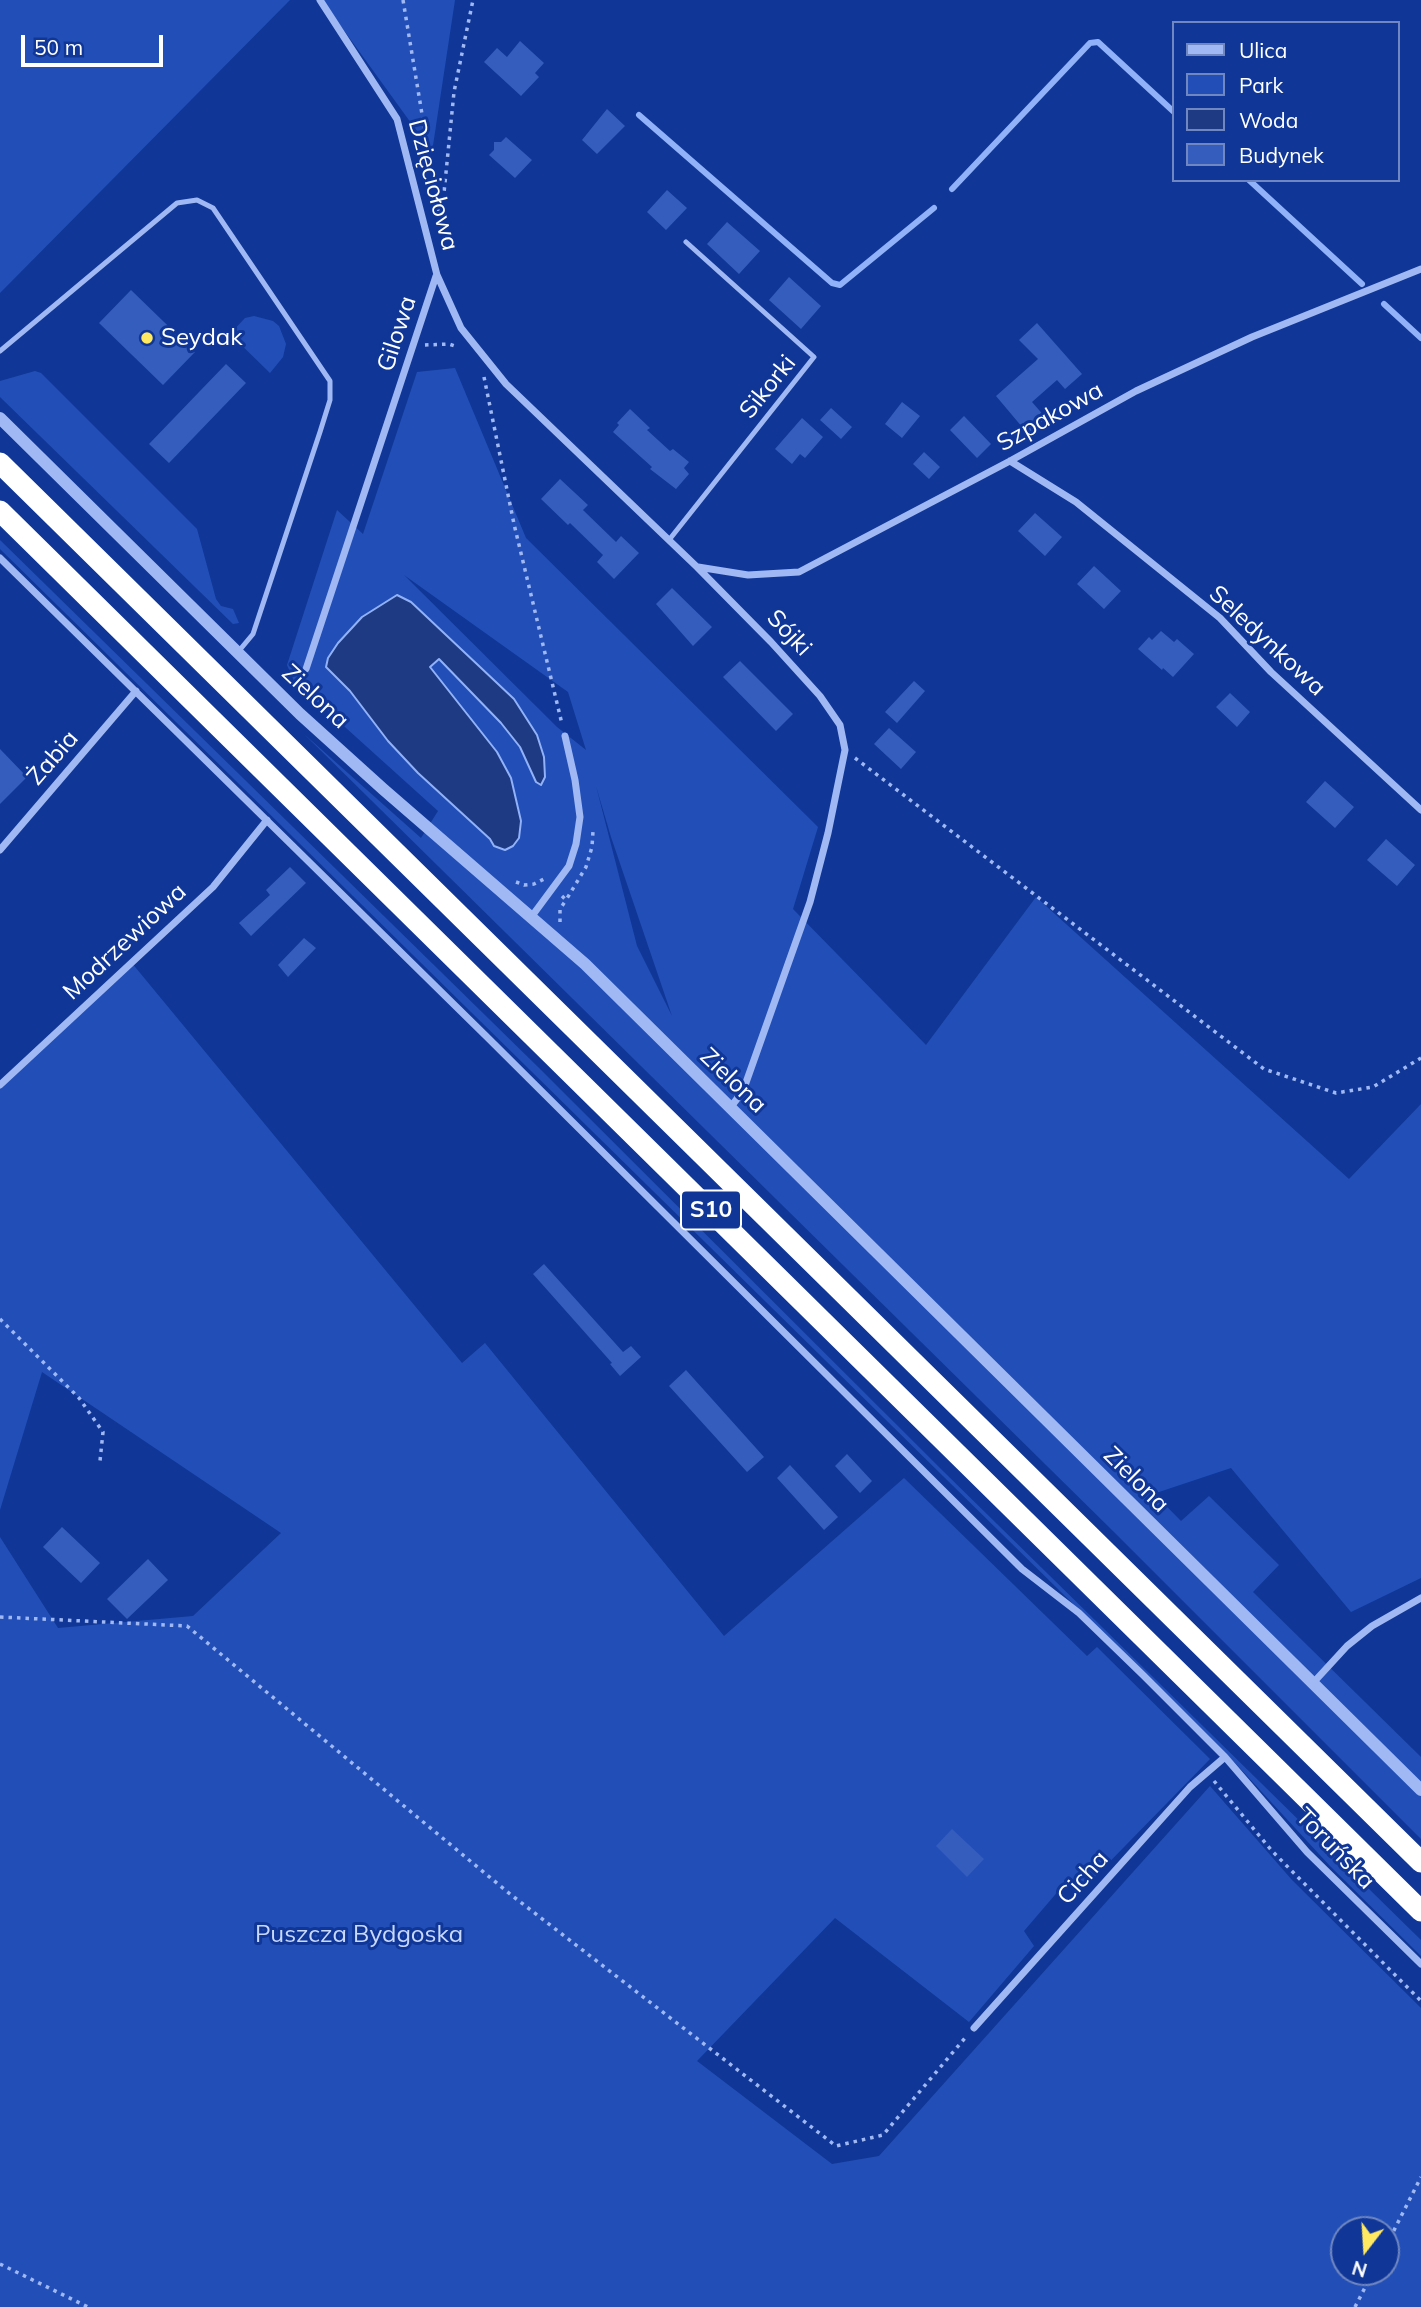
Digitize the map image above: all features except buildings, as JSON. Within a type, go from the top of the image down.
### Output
[{"type":"highway","name":"S10","points":[[0,463],[1421,1862]]},
{"type":"highway","name":"S10","points":[[0,511],[1421,1911]]},
{"type":"street","name":"Dzięciołowa","points":[[320,0],[397,119],[437,275]]},
{"type":"street","name":"Szpakowa","points":[[697,567],[748,575],[799,572],[1136,391],[1252,337],[1421,269]]},
{"type":"street","name":"Gilowa","points":[[306,669],[437,275]]},
{"type":"street","name":"Sójki","points":[[437,275],[461,328],[506,384],[697,567],[820,696],[840,725],[845,750],[810,902],[743,1091],[730,1108]]},
{"type":"street","name":"Zielona","points":[[0,418],[300,713],[374,781],[585,964],[1421,1790]]},
{"type":"street","name":"Seledynkowa","points":[[1010,461],[1076,502],[1220,618],[1271,672],[1421,810]]},
{"type":"street","points":[[0,558],[1023,1569],[1079,1614],[1225,1757]]},
{"type":"street","name":"Żabia","points":[[0,850],[136,691]]},
{"type":"street","points":[[532,916],[569,866],[576,844],[580,817],[565,736]]},
{"type":"street","name":"Modrzewiowa","points":[[0,1085],[213,887],[267,820]]},
{"type":"street","points":[[1313,1683],[1348,1646],[1372,1626],[1421,1598]]},
{"type":"street","name":"Cicha","points":[[974,2028],[1190,1787],[1225,1757]]},
{"type":"street","name":"Toruńska","points":[[1225,1757],[1307,1852],[1421,1964]]},
{"type":"lane","points":[[0,351],[177,203],[197,200],[213,208],[330,381],[330,400],[253,634],[237,652]]},
{"type":"lane","name":"Sikorki","points":[[668,540],[814,357],[686,243]]},
{"type":"path","points":[[404,0],[441,230]]},
{"type":"path","points":[[440,241],[454,92],[473,0]]},
{"type":"path","points":[[414,346],[449,344],[479,352],[514,524],[565,736]]},
{"type":"path","points":[[845,750],[1264,1069],[1336,1093],[1373,1087],[1421,1058]]},
{"type":"path","points":[[509,879],[524,885],[534,884],[543,878],[566,900],[586,867],[592,847],[593,827]]},
{"type":"path","points":[[0,1319],[79,1398],[103,1432],[100,1461]]},
{"type":"path","points":[[0,1617],[187,1626],[510,1894],[836,2146],[883,2135],[974,2028]]},
{"type":"path","points":[[1206,1773],[1272,1851],[1421,2001]]},
{"type":"path","points":[[1400,2218],[1421,2177]]},
{"type":"path","points":[[0,2264],[85,2306]]},
{"type":"path","points":[[1355,2307],[1366,2286]]},
{"type":"green space","points":[[0,0],[290,0],[0,293]]},
{"type":"green space","points":[[322,0],[455,0],[432,152]]},
{"type":"green space","points":[[254,316],[273,321],[279,326],[286,344],[283,357],[270,373],[230,334],[245,318]]},
{"type":"green space","points":[[455,368],[526,538],[818,827],[793,909],[926,1045],[1036,897],[1349,1179],[1421,1104],[1421,1578],[1351,1612],[1231,1468],[1156,1493],[1117,1456],[1181,1521],[1209,1496],[1279,1565],[1253,1592],[1421,1757],[1421,1839],[1113,1531],[304,734],[421,838],[438,811],[294,681],[287,665],[337,510],[363,534],[417,372]],"holes":[[[404,575],[568,692],[586,750],[557,727]],[[596,786],[611,837],[672,1016],[637,946]]]},
{"type":"green space","points":[[35,371],[41,373],[197,529],[216,599],[221,606],[233,609],[239,623],[233,624],[0,397],[0,381]]},
{"type":"green space","points":[[0,540],[537,1066],[943,1471],[1421,1940],[1421,1956],[1330,1866],[1237,1765],[0,549]]},
{"type":"green space","name":"Puszcza Bydgoska","points":[[131,962],[462,1363],[485,1343],[724,1636],[904,1478],[1087,1656],[1097,1647],[1210,1759],[1083,1889],[1066,1882],[1024,1931],[1034,1946],[969,2022],[835,1918],[697,2061],[832,2164],[879,2156],[1210,1786],[1292,1880],[1421,2008],[1421,2307],[0,2307],[0,1537],[58,1628],[193,1616],[281,1533],[42,1372],[0,1510],[0,1085]]},
{"type":"water","points":[[397,595],[411,602],[514,699],[537,735],[544,757],[545,777],[541,785],[536,782],[520,747],[501,723],[439,659],[430,667],[497,752],[511,778],[521,821],[519,838],[513,846],[505,850],[494,846],[490,839],[418,773],[388,741],[350,691],[326,667],[328,658],[338,643],[362,617]]},
{"type":"waterway","points":[[952,189],[1090,43],[1098,42],[1172,110]]},
{"type":"waterway","points":[[639,115],[832,283],[840,285],[934,208]]},
{"type":"waterway","points":[[1251,182],[1362,284]]},
{"type":"waterway","points":[[1384,304],[1421,338]]},
{"type":"place","name":"Seydak","points":[[147,338]]}]
